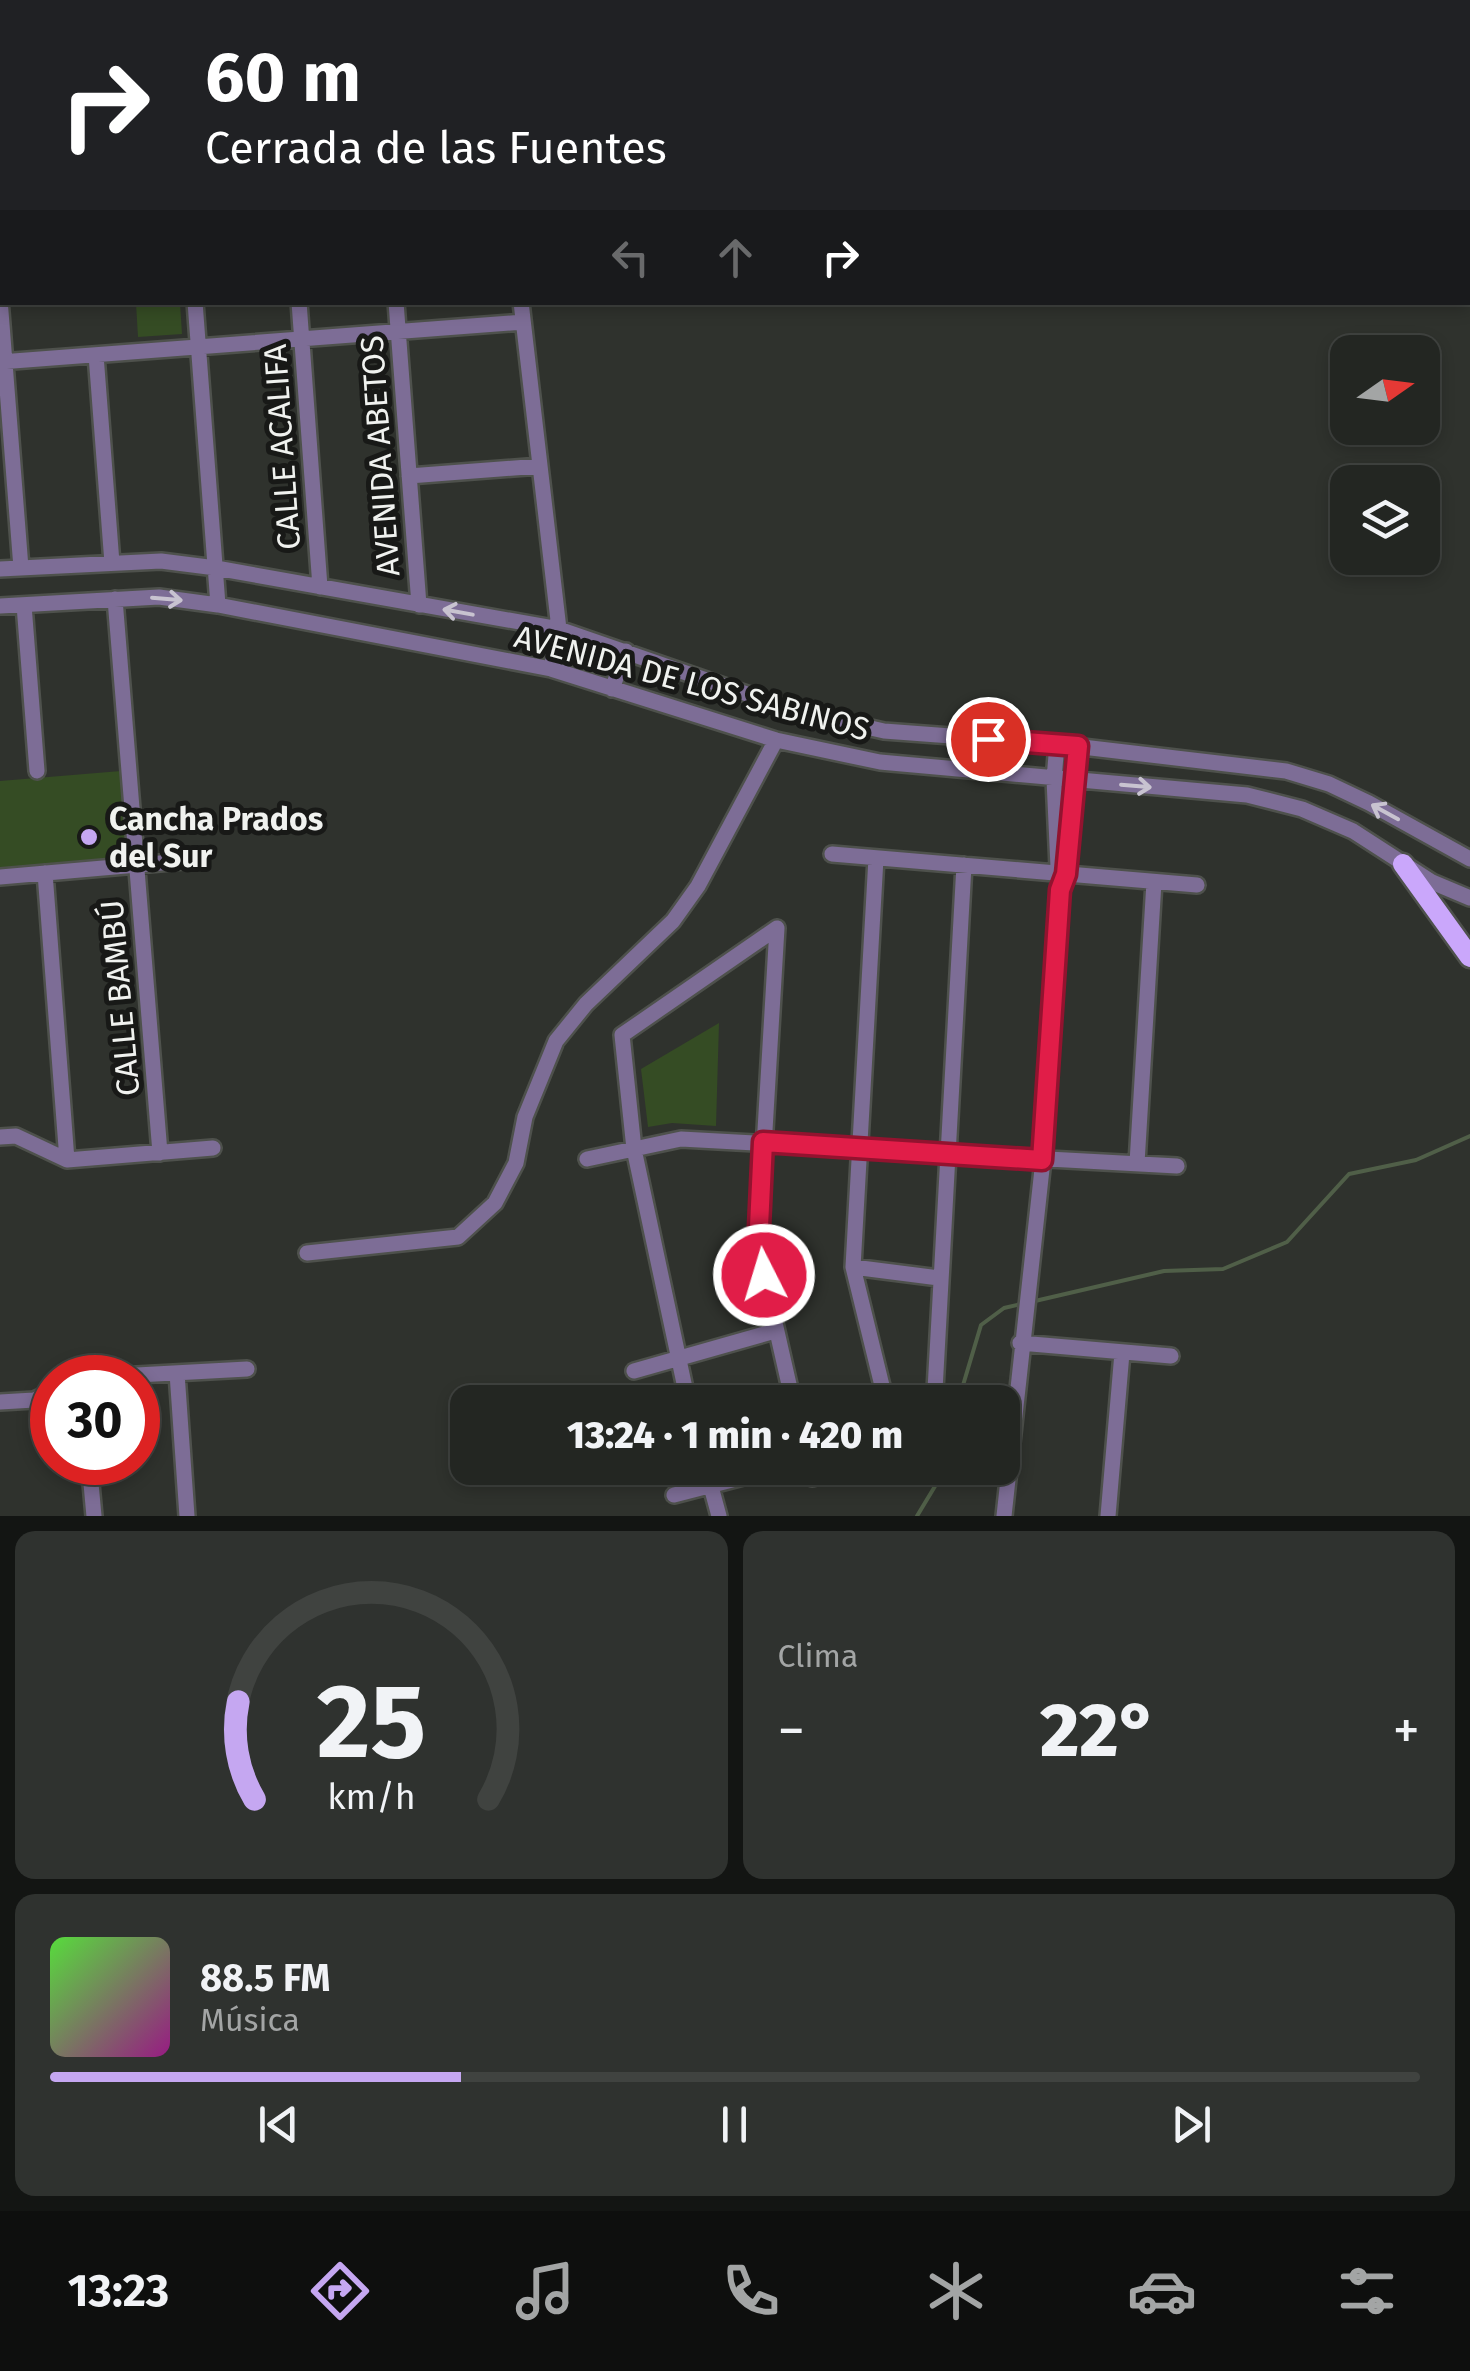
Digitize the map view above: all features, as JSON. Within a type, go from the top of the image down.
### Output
[{"type":"main road","points":[[1403,864],[1470,958]]},
{"type":"street","points":[[0,305],[21,568]]},
{"type":"street","points":[[195,305],[218,605]]},
{"type":"street","name":"CALLE ACALIFA","points":[[298,305],[320,587]]},
{"type":"street","name":"AVENIDA ABETOS","points":[[396,305],[419,605]]},
{"type":"street","points":[[521,305],[559,629],[552,669]]},
{"type":"street","points":[[2,362],[523,322]]},
{"type":"street","points":[[96,355],[112,563]]},
{"type":"street","points":[[410,476],[540,466]]},
{"type":"street","name":"AVENIDA DE LOS SABINOS","points":[[0,569],[161,562],[216,568],[559,629],[796,711],[884,731],[1078,746],[1286,771],[1329,784],[1369,803],[1470,859]]},
{"type":"street","name":"AVENIDA DE LOS SABINOS","points":[[0,606],[159,597],[218,605],[552,669],[776,740],[880,762],[1247,796],[1302,809],[1353,831],[1432,882],[1470,898]]},
{"type":"street","name":"CALLE BAMBÚ","points":[[116,599],[160,1153]]},
{"type":"street","points":[[24,604],[37,771]]},
{"type":"street","points":[[612,689],[626,650]]},
{"type":"street","points":[[307,1254],[458,1236],[495,1203],[516,1163],[525,1117],[556,1041],[586,1004],[673,921],[698,886],[776,740]]},
{"type":"street","points":[[1057,744],[1054,779],[1061,879]]},
{"type":"street","points":[[1004,1516],[1020,1343],[1032,1270],[1061,879],[1078,746]]},
{"type":"street","points":[[832,854],[1061,879],[1197,886]]},
{"type":"street","points":[[876,858],[854,1267],[882,1385]]},
{"type":"street","points":[[0,877],[183,860]]},
{"type":"street","points":[[935,1385],[964,866]]},
{"type":"street","points":[[45,873],[67,1160]]},
{"type":"street","points":[[1137,1163],[1154,882]]},
{"type":"street","points":[[684,1385],[634,1149],[622,1035],[778,928],[758,1248],[789,1385]]},
{"type":"street","points":[[0,1137],[16,1136],[67,1160],[213,1148]]},
{"type":"street","points":[[587,1159],[681,1139],[1177,1166]]},
{"type":"street","points":[[854,1267],[940,1278]]},
{"type":"street","points":[[634,1371],[775,1331]]},
{"type":"street","points":[[1020,1343],[1170,1356]]},
{"type":"street","points":[[1108,1516],[1122,1353]]},
{"type":"street","points":[[160,1373],[247,1369]]},
{"type":"street","points":[[177,1372],[187,1516]]},
{"type":"street","points":[[0,1402],[30,1400]]},
{"type":"street","points":[[92,1485],[94,1516]]},
{"type":"street","points":[[674,1495],[707,1485]]},
{"type":"street","points":[[710,1485],[719,1516]]},
{"type":"green space","points":[[136,305],[180,305],[182,334],[138,337]]},
{"type":"green space","points":[[121,771],[129,860],[0,870],[0,781]]},
{"type":"green space","points":[[719,1023],[716,1126],[672,1123],[648,1127],[641,1069]]},
{"type":"waterway","points":[[1035,1301],[1164,1271],[1223,1269],[1287,1242],[1349,1174],[1416,1160],[1470,1136]]},
{"type":"waterway","points":[[963,1385],[981,1325],[1004,1308],[1021,1304]]},
{"type":"waterway","points":[[917,1516],[936,1485]]},
{"type":"place","name":"Cancha Prados del Sur","points":[[89,837]]},
{"type":"route","points":[[764,1275],[758,1248],[763,1142],[1042,1160],[1060,890],[1066,874],[1078,746],[988,739]]}]
